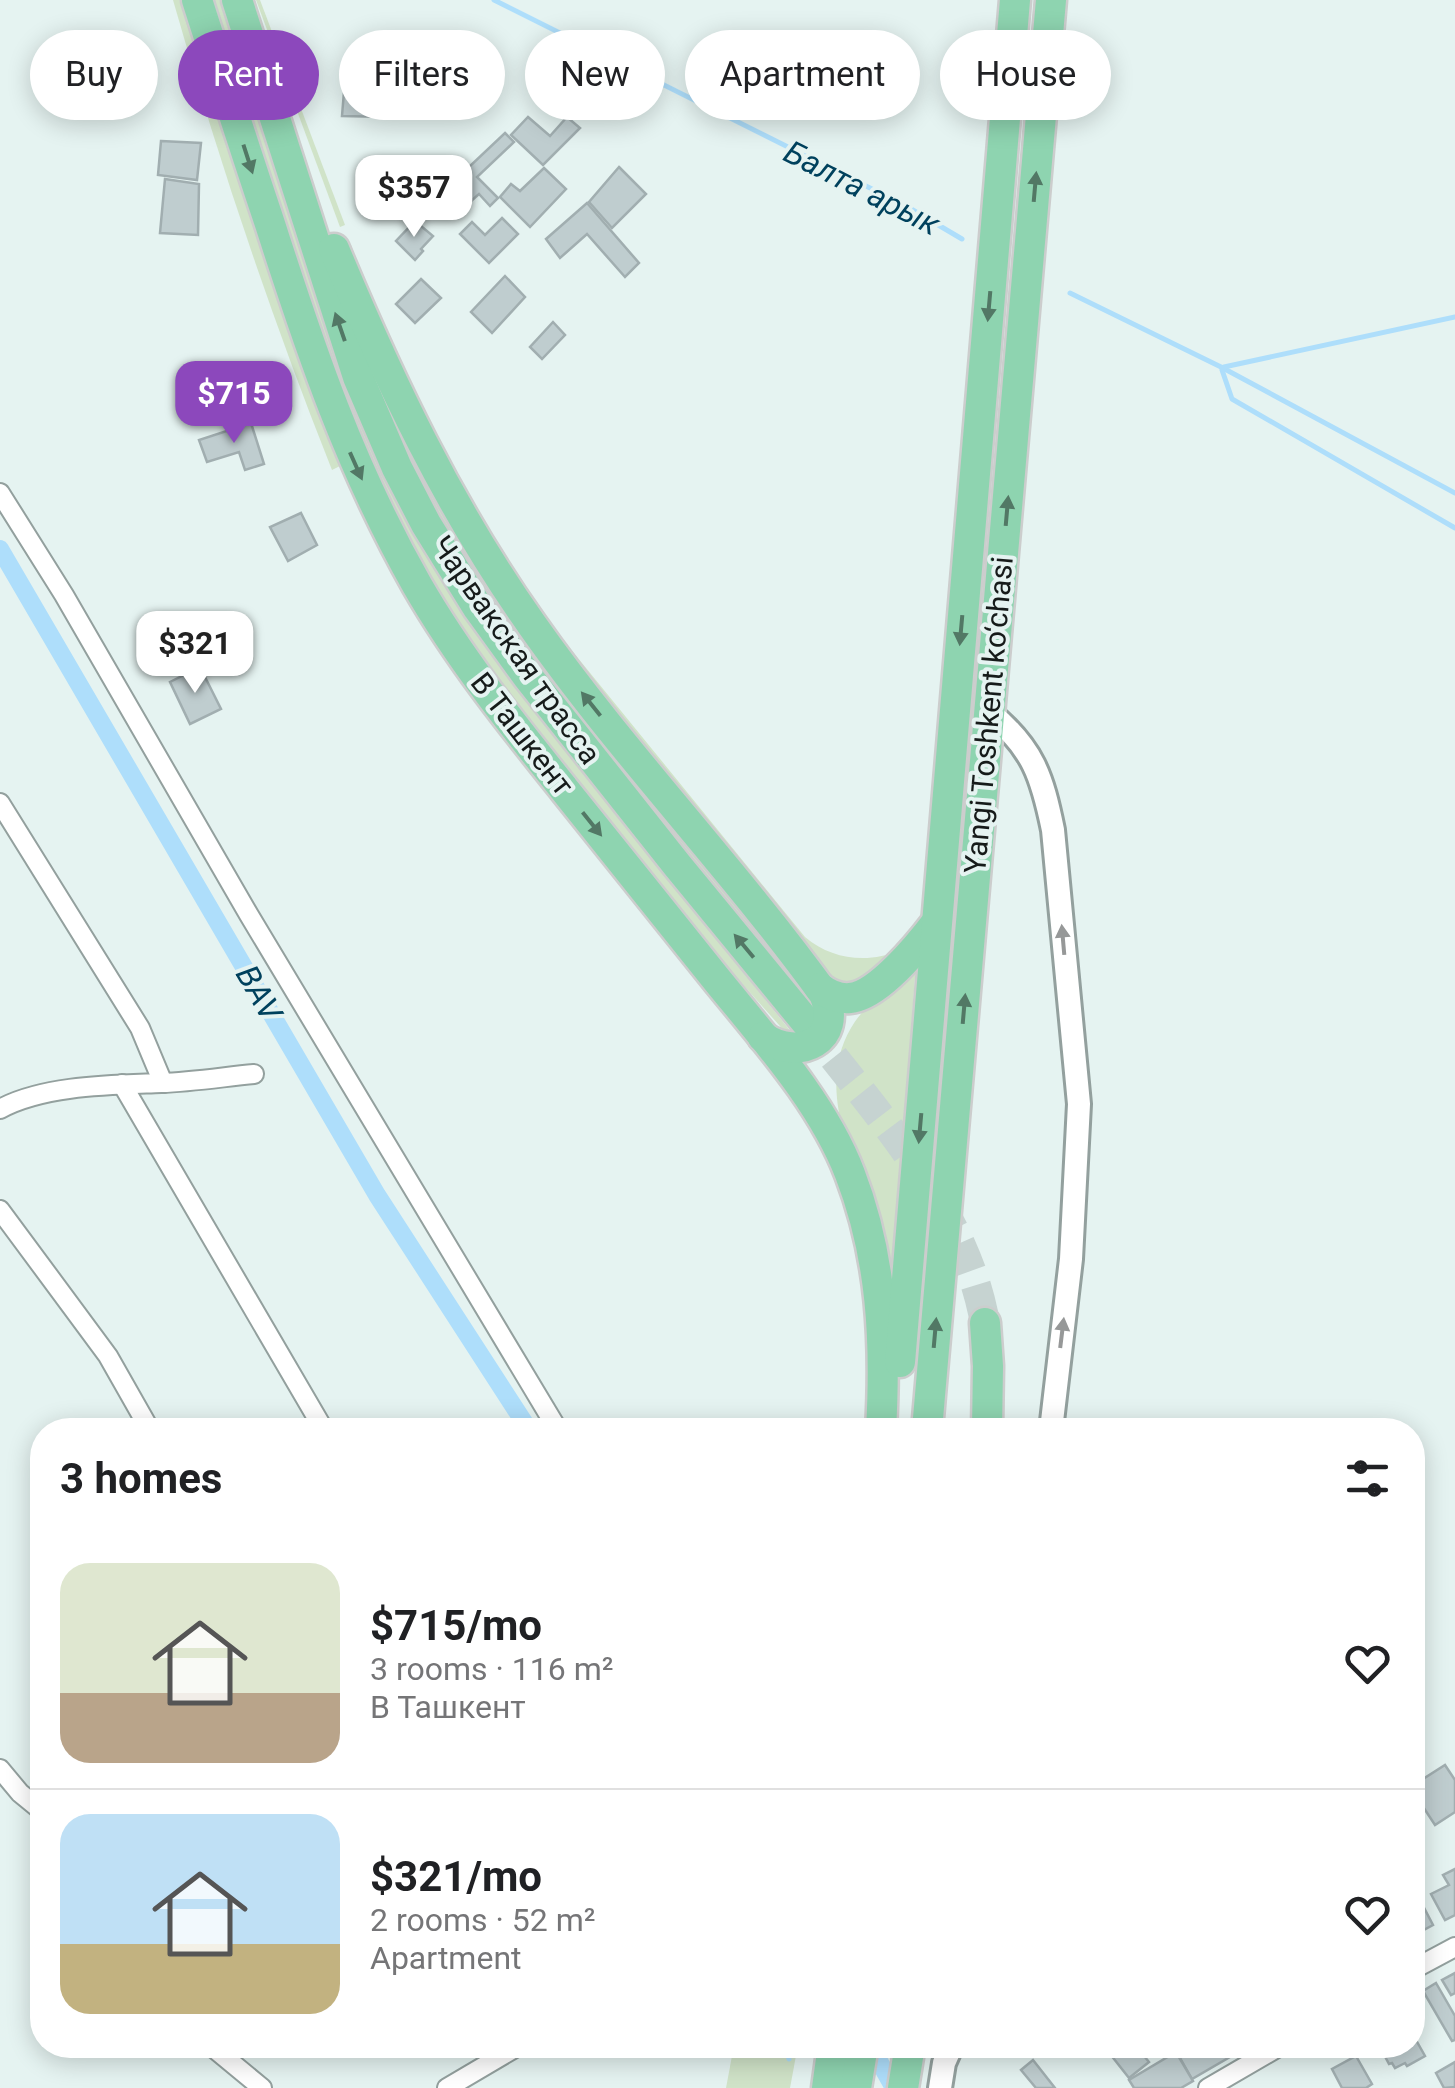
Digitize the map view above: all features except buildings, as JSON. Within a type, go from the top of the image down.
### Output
[{"type":"highway","name":"В Ташкент","points":[[196,0],[326,392],[398,552],[493,699],[762,1037],[835,1142],[869,1232],[883,1331],[881,1418]]},
{"type":"highway","name":"Чарвакская трасса","points":[[237,0],[247,30]]},
{"type":"highway","name":"Yangi Toshkent ko‘chasi","points":[[896,1418],[1016,0]]},
{"type":"highway","name":"Yangi Toshkent ko‘chasi","points":[[927,1418],[1051,0]]},
{"type":"highway","name":"Чарвакская трасса","points":[[275,120],[358,377],[398,468],[443,552],[496,634],[555,712],[806,1022]]},
{"type":"highway","points":[[278,120],[414,430],[489,561],[570,678],[828,1002],[825,1031],[815,1043],[789,1049],[762,1037]]},
{"type":"highway","points":[[820,988],[838,997],[862,995],[908,958],[936,924]]},
{"type":"highway","points":[[985,1323],[987,1418]]},
{"type":"highway","points":[[827,2088],[831,2058]]},
{"type":"highway","points":[[904,2086],[908,2058]]},
{"type":"street","points":[[0,493],[551,1418]]},
{"type":"street","points":[[990,712],[1012,730],[1026,750],[1039,774],[1047,802],[1053,830],[1078,1104],[1071,1258],[1052,1418]]},
{"type":"street","points":[[0,804],[140,1028],[163,1083]]},
{"type":"street","points":[[0,1108],[32,1096],[122,1084],[254,1074]]},
{"type":"street","points":[[122,1084],[317,1418]]},
{"type":"street","points":[[0,1210],[108,1356],[143,1418]]},
{"type":"street","points":[[0,1769],[30,1801]]},
{"type":"street","points":[[1425,1963],[1455,1948]]},
{"type":"street","points":[[226,2058],[262,2088]]},
{"type":"street","points":[[447,2088],[498,2058]]},
{"type":"street","points":[[940,2088],[946,2058]]},
{"type":"street","points":[[1208,2088],[1260,2058]]},
{"type":"green space","points":[[173,0],[184,0],[194,30],[182,30]]},
{"type":"green space","points":[[210,0],[223,0],[233,30],[220,30]]},
{"type":"green space","points":[[256,0],[260,0],[271,30],[267,30]]},
{"type":"green space","points":[[208,120],[225,120],[342,465],[332,470],[288,354]]},
{"type":"green space","points":[[250,120],[261,120],[302,248],[490,649],[792,1033],[787,1034],[666,898],[529,727],[433,589],[354,435]]},
{"type":"green space","points":[[300,120],[305,120],[345,225],[340,227]]},
{"type":"green space","points":[[351,245],[367,291],[440,446],[503,553],[560,636],[805,937],[827,951],[851,957],[876,957],[900,950],[856,990],[838,989],[823,977],[578,669],[522,592],[424,425],[364,292],[347,247]]},
{"type":"green space","points":[[375,381],[398,424],[820,1009],[817,1014],[517,635],[438,513]]},
{"type":"green space","points":[[916,964],[892,1286],[843,1130],[836,1089],[837,1068],[857,1019]]},
{"type":"green space","points":[[732,2058],[796,2058],[790,2088],[726,2088]]},
{"type":"waterway","name":"Балта арык","points":[[494,0],[906,206],[962,239]]},
{"type":"waterway","name":"Балта арык","points":[[1070,293],[1221,367],[1455,493]]},
{"type":"waterway","points":[[1224,367],[1455,317]]},
{"type":"waterway","points":[[1222,370],[1232,399],[1455,528]]},
{"type":"waterway","name":"BAV","points":[[0,549],[377,1195],[521,1418]]},
{"type":"waterway","name":"BAV","points":[[877,2058],[894,2088]]},
{"type":"tunnel","points":[[806,1022],[888,1126],[938,1201],[974,1280],[985,1323]]}]
